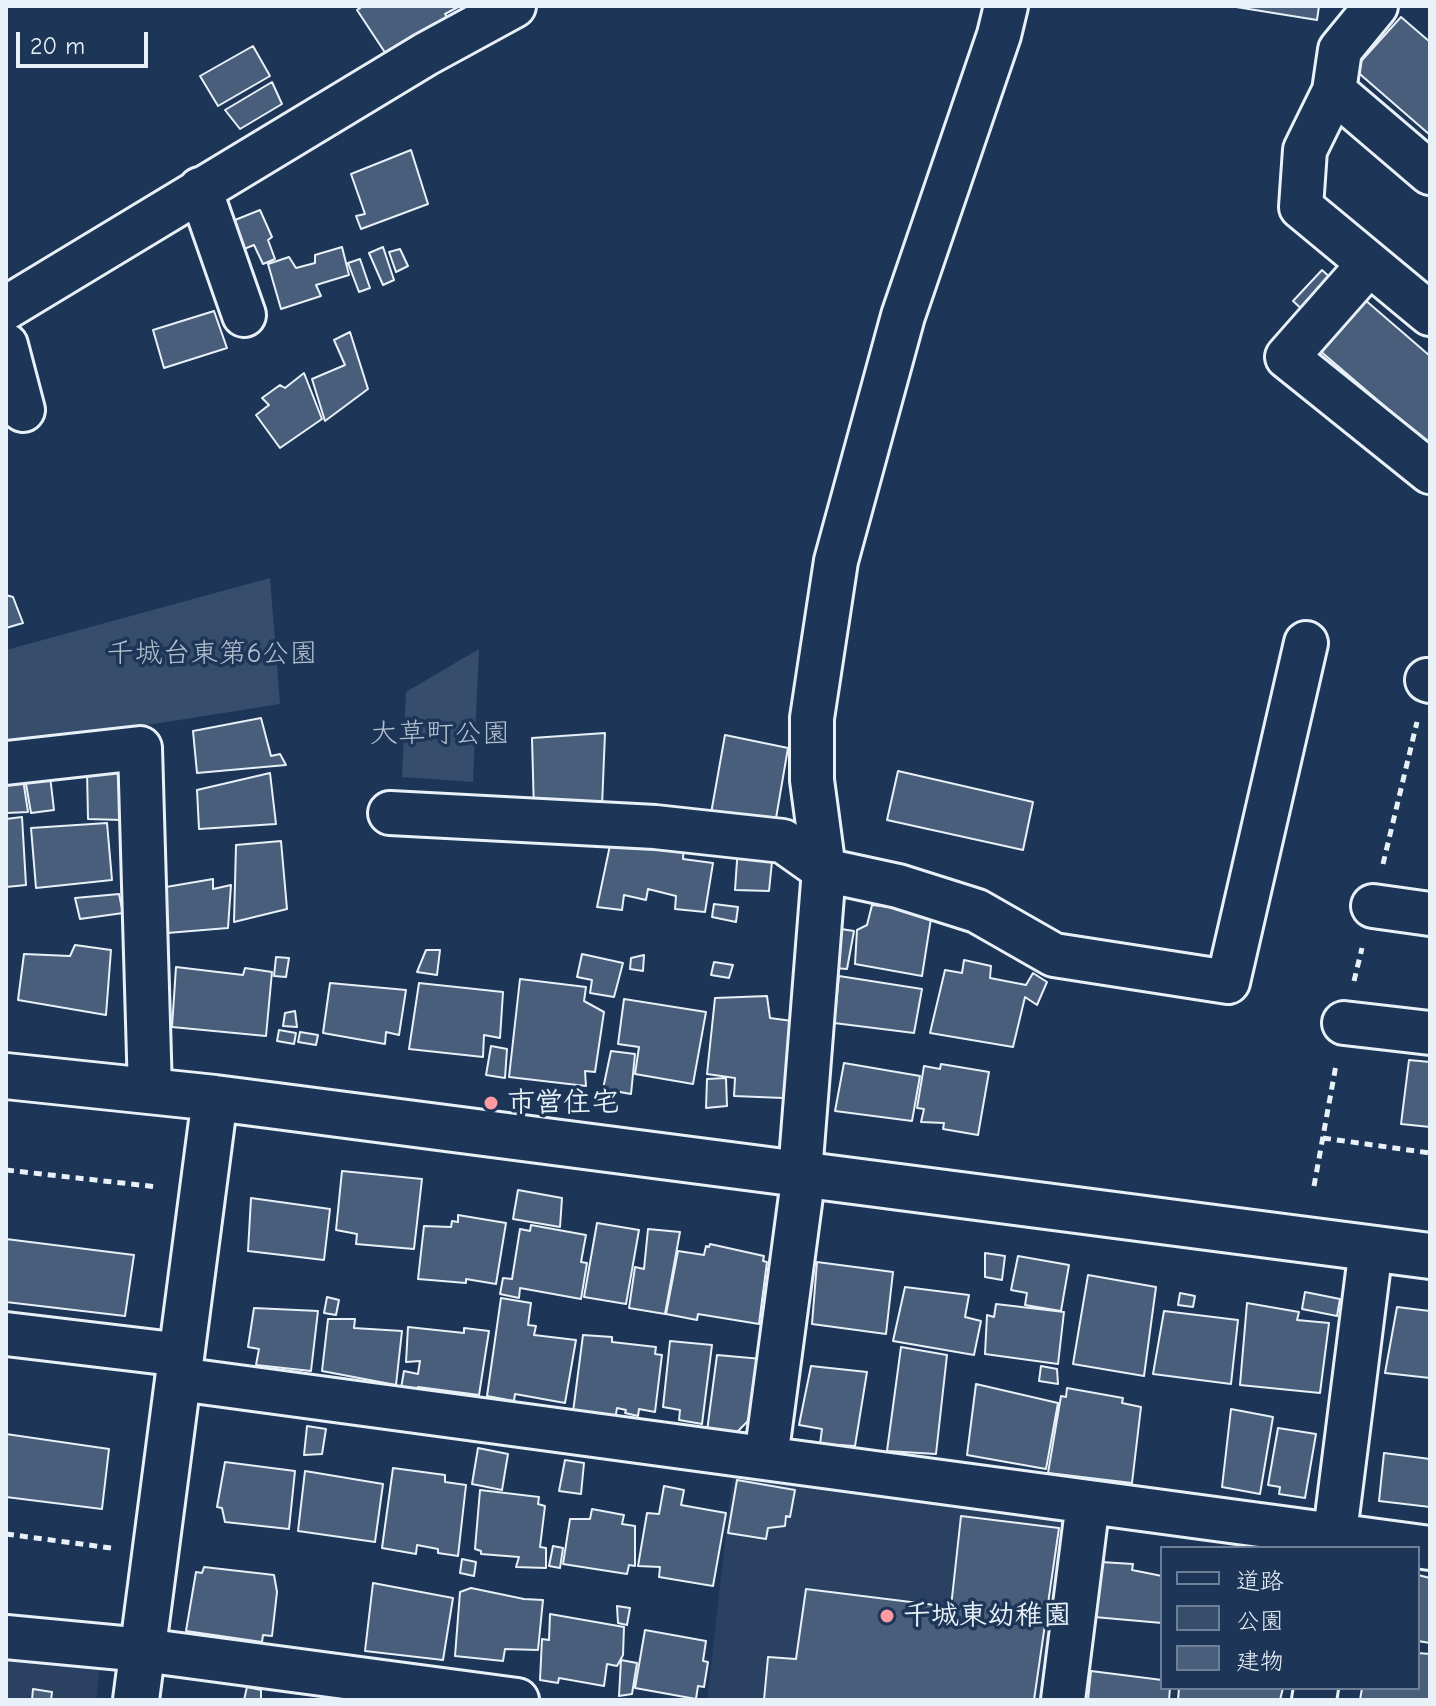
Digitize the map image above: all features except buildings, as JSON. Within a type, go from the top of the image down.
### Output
[{"type":"street","points":[[6,308],[426,54],[514,6]]},
{"type":"street","points":[[766,1458],[802,1173],[824,870],[812,780],[812,718],[836,561],[903,316],[999,35],[1006,6]]},
{"type":"street","points":[[1376,6],[1340,50],[1334,91],[1305,150],[1301,207],[1430,314]]},
{"type":"street","points":[[1334,91],[1430,173]]},
{"type":"street","points":[[200,189],[244,315]]},
{"type":"street","points":[[1369,264],[1287,357],[1430,472]]},
{"type":"street","points":[[6,345],[23,410]]},
{"type":"street","points":[[390,813],[655,827],[783,841],[824,870],[898,886],[977,911],[1054,955],[1228,982],[1306,643]]},
{"type":"street","points":[[6,763],[140,748],[150,1091]]},
{"type":"street","points":[[1373,906],[1430,914]]},
{"type":"street","points":[[1344,1023],[1430,1033]]},
{"type":"street","points":[[6,1076],[215,1098],[1430,1256]]},
{"type":"street","points":[[136,1700],[215,1098]]},
{"type":"street","points":[[1334,1541],[1371,1248]]},
{"type":"street","points":[[6,1334],[180,1367],[766,1458],[1088,1502],[1334,1541],[1403,1546]]},
{"type":"street","points":[[1063,1700],[1088,1502]]},
{"type":"street","points":[[6,1637],[143,1650],[517,1700]]},
{"type":"path","points":[[1323,1138],[1430,1153]]},
{"type":"path","points":[[6,1170],[203,1192]]},
{"type":"path","points":[[6,1534],[156,1554]]},
{"type":"shaded area","name":"千城東幼稚園","points":[[733,1473],[1058,1517],[1068,1532],[1047,1700],[707,1700]]},
{"type":"shaded area","points":[[6,1651],[101,1662],[96,1700],[6,1700]]},
{"type":"green space","name":"千城台東第6公園","points":[[270,578],[280,704],[116,730],[6,742],[6,650]]},
{"type":"green space","name":"大草町公園","points":[[479,649],[473,782],[402,777],[406,692]]},
{"type":"place","name":"市営住宅","points":[[491,1103]]},
{"type":"place","name":"千城東幼稚園","points":[[887,1616]]}]
